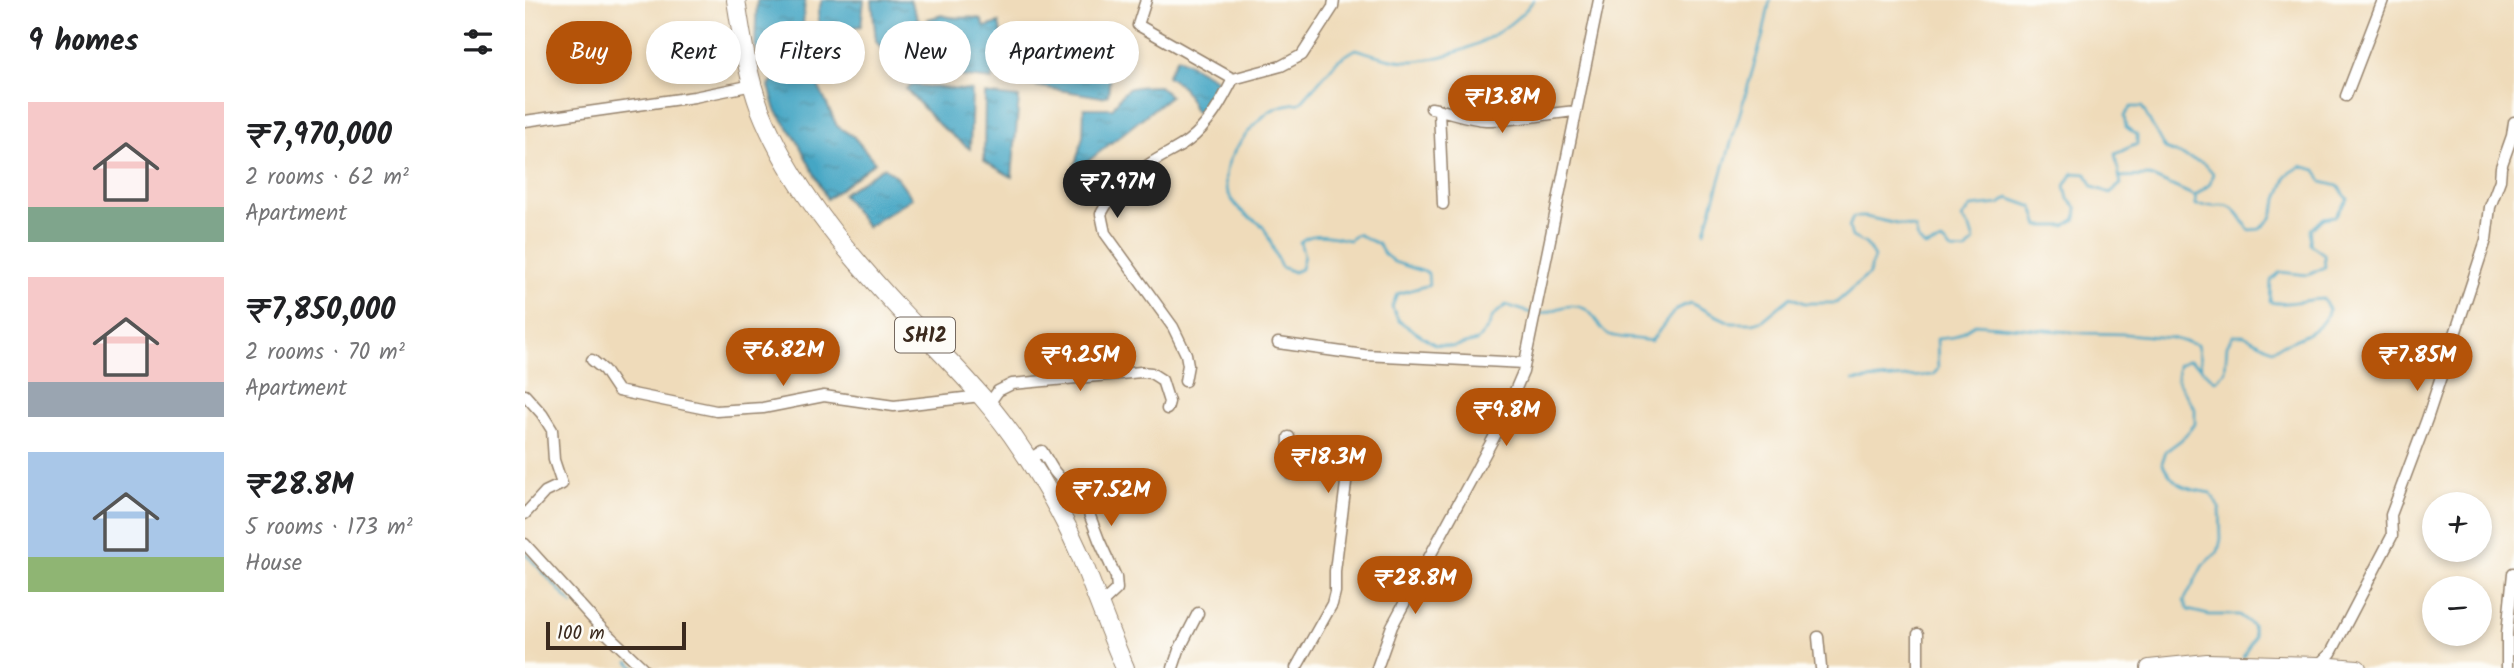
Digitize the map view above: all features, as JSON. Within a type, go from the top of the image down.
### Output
[{"type":"main road","name":"SH12","points":[[737,0],[753,85],[760,109],[782,158],[809,201],[866,273],[984,400],[1028,460],[1048,490],[1077,549],[1125,668]]},
{"type":"main road","points":[[2149,668],[2207,662],[2358,668]]},
{"type":"street","points":[[1146,0],[1137,25],[1233,79]]},
{"type":"street","points":[[1185,381],[1188,365],[1186,355],[1173,327],[1105,233],[1101,214],[1105,205],[1150,163],[1189,140],[1203,127],[1233,79],[1281,66],[1302,55],[1335,0]]},
{"type":"street","points":[[1377,668],[1392,626],[1499,428],[1525,363],[1599,0]]},
{"type":"street","points":[[2346,96],[2383,0]]},
{"type":"street","points":[[525,121],[694,97],[753,85]]},
{"type":"street","points":[[1443,204],[1435,109],[1484,120],[1524,119],[1575,111]]},
{"type":"street","points":[[2318,665],[2331,653],[2392,536],[2391,515],[2427,419],[2486,240],[2490,207],[2500,180],[2514,122]]},
{"type":"street","points":[[1278,343],[1364,355],[1525,363]]},
{"type":"street","points":[[592,360],[604,370],[618,391],[716,411],[763,408],[824,397],[894,405],[984,400],[1012,383],[1141,372],[1151,373],[1162,380],[1169,402],[1167,409]]},
{"type":"street","points":[[525,395],[552,430],[555,460],[562,484],[545,492],[525,514]]},
{"type":"street","points":[[1289,437],[1290,474],[1346,475],[1332,604],[1296,668]]},
{"type":"street","points":[[1028,460],[1042,451],[1054,471],[1088,511],[1116,577],[1117,589],[1099,606]]},
{"type":"street","points":[[525,544],[594,621],[643,668]]},
{"type":"street","points":[[2507,668],[2507,634],[2513,573]]},
{"type":"street","points":[[1173,668],[1198,613]]},
{"type":"street","points":[[1918,634],[1918,668]]},
{"type":"street","points":[[1818,638],[1821,668]]},
{"type":"water","points":[[757,0],[805,0],[803,21],[756,21]]},
{"type":"water","points":[[822,0],[864,0],[862,21],[819,21],[818,12]]},
{"type":"water","points":[[872,0],[910,0],[919,21],[879,21],[879,45],[876,41]]},
{"type":"water","points":[[942,15],[981,19],[985,27],[985,79],[971,78],[971,21],[928,19]]},
{"type":"water","points":[[1177,57],[1218,80],[1204,110],[1199,113],[1195,111],[1183,87],[1167,76]]},
{"type":"water","points":[[817,84],[837,126],[854,137],[875,162],[827,199],[798,142],[776,110],[769,86]]},
{"type":"water","points":[[1022,84],[1109,84],[1108,95],[1102,97]]},
{"type":"water","points":[[912,85],[972,91],[970,149],[939,125],[906,89]]},
{"type":"water","points":[[1159,86],[1170,96],[1082,166],[1075,165],[1083,136],[1084,108],[1113,108],[1122,94],[1131,88]]},
{"type":"water","points":[[985,94],[1019,98],[1012,177],[984,161]]},
{"type":"water","points":[[884,167],[897,177],[912,198],[867,227],[842,194]]},
{"type":"waterway","points":[[1531,313],[1506,305],[1493,316],[1488,328],[1477,341],[1452,347],[1434,344],[1399,321],[1392,307],[1397,294],[1429,285],[1428,273],[1394,262],[1384,254],[1378,244],[1357,234],[1349,240],[1323,235],[1305,238],[1300,242],[1304,255],[1301,269],[1294,272],[1281,267],[1265,230],[1235,204],[1225,183],[1234,151],[1256,123],[1277,107],[1300,103],[1338,60],[1356,49],[1385,58],[1408,61],[1449,55],[1496,34],[1523,13],[1534,0]]},
{"type":"waterway","points":[[1705,231],[1763,35],[1770,0]]},
{"type":"waterway","points":[[1538,314],[1566,306],[1579,307],[1590,312],[1608,334],[1651,341],[1676,309],[1690,303],[1732,323],[1763,320],[1791,297],[1804,303],[1836,303],[1869,274],[1874,257],[1866,244],[1852,237],[1849,227],[1853,217],[1866,217],[1915,228],[1918,240],[1925,247],[1942,241],[1951,250],[1966,251],[1974,241],[1970,228],[1962,218],[1971,207],[2000,204],[2008,198],[2033,207],[2039,226],[2065,226],[2076,219],[2077,209],[2068,199],[2065,186],[2073,173],[2087,174],[2093,187],[2110,193],[2121,184],[2115,154],[2137,144],[2137,135],[2126,127],[2124,116],[2131,107],[2142,107],[2165,149],[2205,164],[2213,173],[2210,184],[2195,196],[2196,205],[2223,205],[2233,208],[2249,230],[2260,229],[2271,218],[2287,175],[2301,166],[2316,170],[2322,182],[2338,186],[2348,199],[2335,216],[2324,218],[2311,229],[2310,244],[2324,254],[2325,267],[2308,275],[2280,272],[2271,281],[2270,302],[2323,299],[2329,309],[2326,317],[2306,335],[2272,349],[2244,335],[2233,335],[2227,345],[2225,372],[2216,381],[2188,360],[2178,365],[2177,380],[2195,409],[2195,424],[2181,440],[2166,451],[2162,463],[2177,483],[2211,493],[2220,509],[2221,539],[2218,552],[2203,565],[2184,601],[2188,610],[2209,615],[2239,615],[2252,625],[2254,636],[2243,657]]},
{"type":"waterway","points":[[2119,177],[2150,176],[2195,196]]},
{"type":"waterway","points":[[1853,381],[1933,375],[1938,369],[1937,339],[1954,337],[1975,324],[2171,338],[2197,345],[2201,365]]},
{"type":"waterway","points":[[525,553],[573,605]]},
{"type":"waterway","points":[[629,662],[635,668]]}]
